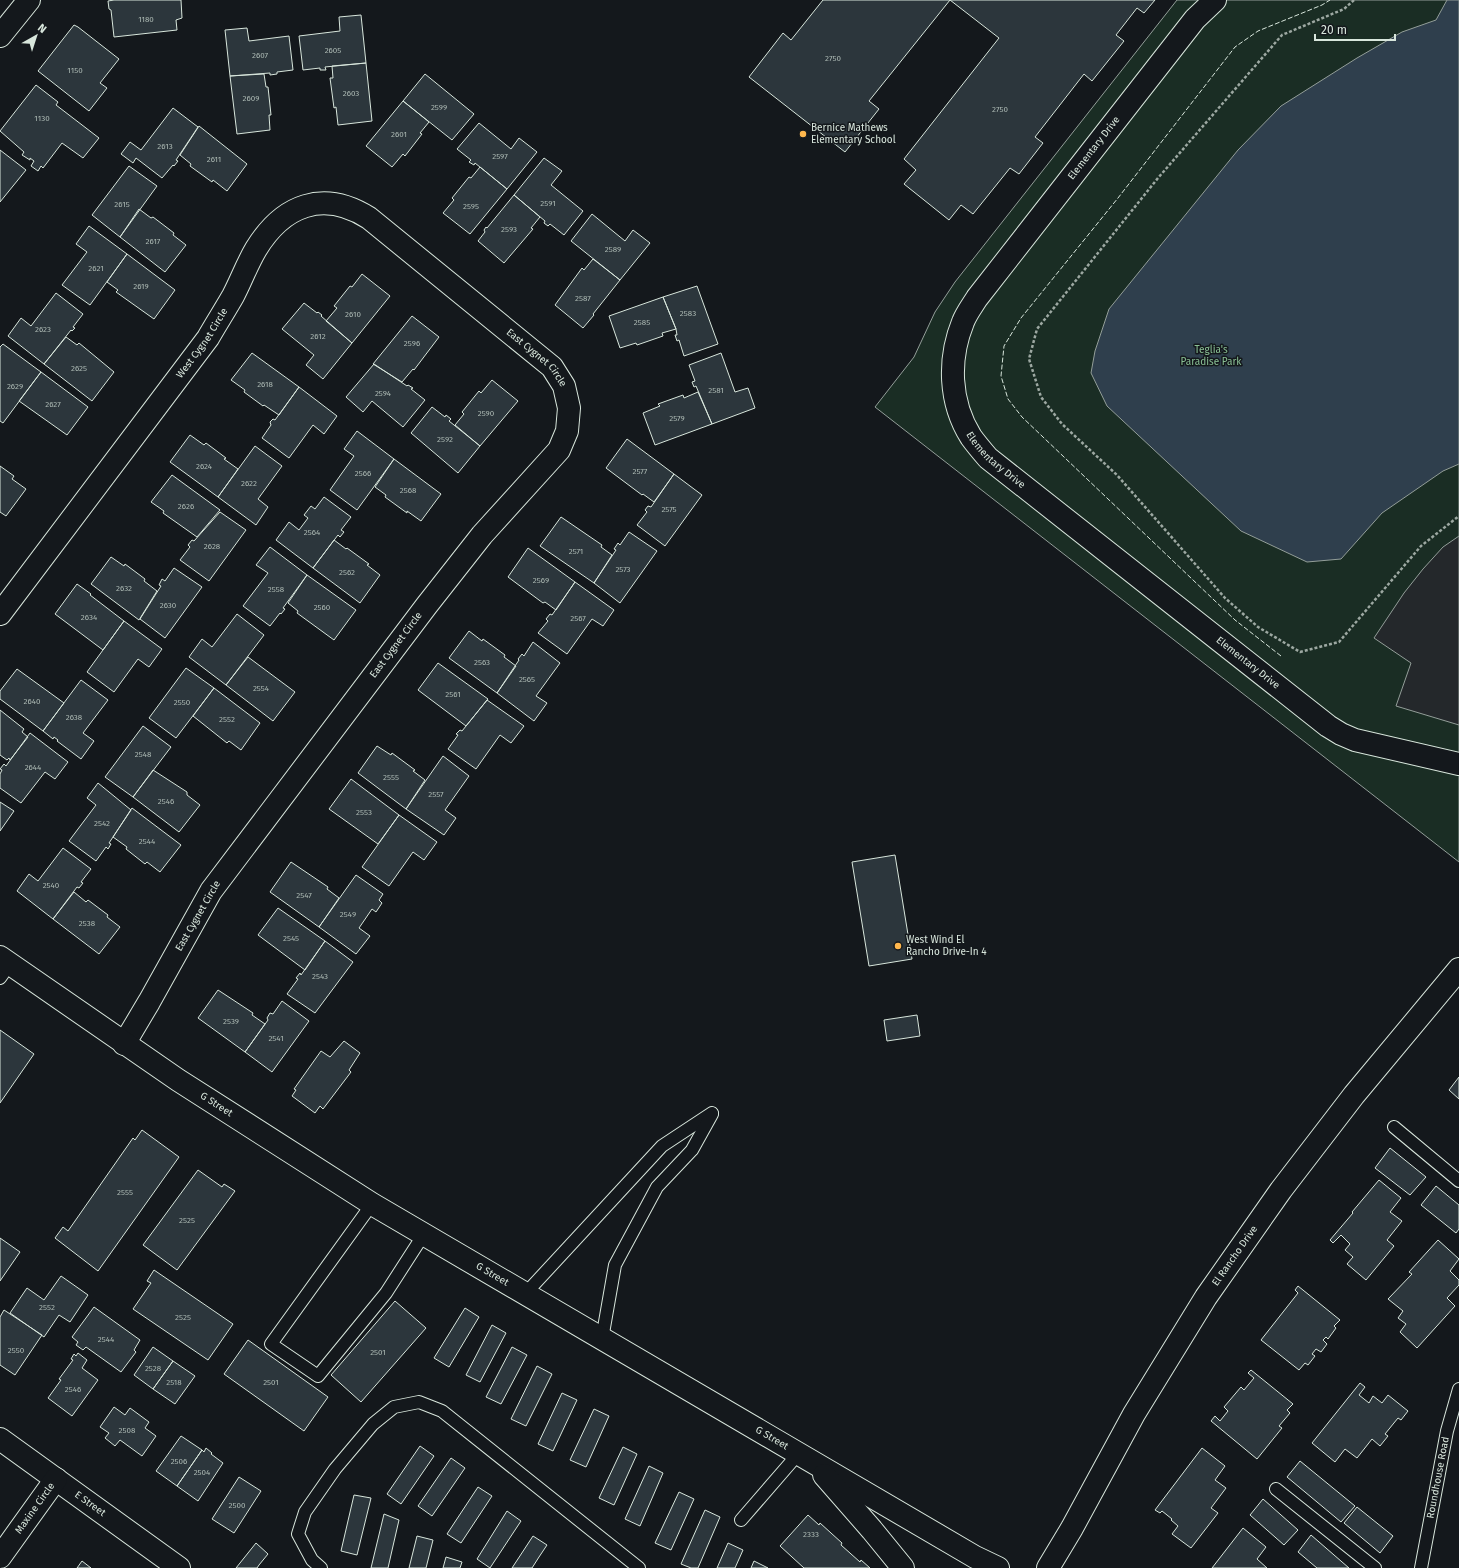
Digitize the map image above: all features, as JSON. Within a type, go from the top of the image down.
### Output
[{"type":"street","points":[[0,36],[29,0]]},
{"type":"street","name":"Elementary Drive","points":[[1215,0],[1195,19],[977,298],[963,321],[953,351],[952,383],[957,407],[970,436],[988,458],[1328,726],[1355,740],[1459,764]]},
{"type":"street","name":"West Cygnet Circle","points":[[0,614],[208,338],[233,296],[256,249],[276,223],[294,210],[313,204],[334,203],[356,210],[369,218],[443,278]]},
{"type":"street","name":"East Cygnet Circle","points":[[124,1044],[211,891],[427,605],[473,547],[559,450],[567,431],[569,408],[564,386],[552,367],[443,278]]},
{"type":"street","name":"G Street","points":[[3,966],[372,1204],[975,1557],[998,1568]]},
{"type":"street","name":"El Rancho Drive","points":[[1048,1568],[1072,1528],[1134,1414],[1206,1297],[1281,1190],[1354,1095],[1459,969]]},
{"type":"street","name":"E Street","points":[[0,1439],[180,1568]]},
{"type":"street","points":[[805,1457],[872,1530],[903,1568]]},
{"type":"street","name":"Maxine Circle","points":[[0,1557],[56,1479]]},
{"type":"lane","points":[[526,1294],[662,1146],[712,1113],[692,1150],[657,1187],[615,1265],[602,1339]]},
{"type":"lane","points":[[1394,1127],[1459,1181]]},
{"type":"lane","points":[[372,1204],[270,1344],[318,1376],[386,1293],[424,1234]]},
{"type":"lane","name":"Roundhouse Road","points":[[1421,1568],[1447,1431],[1459,1389]]},
{"type":"lane","points":[[321,1568],[312,1560],[298,1534],[305,1512],[335,1469],[373,1424],[394,1407],[419,1402],[442,1411],[639,1568]]},
{"type":"lane","points":[[741,1520],[805,1457]]},
{"type":"lane","points":[[1276,1489],[1375,1568]]},
{"type":"path","points":[[1354,0],[1344,9],[1282,35],[1158,178],[1037,329],[1028,358],[1041,397],[1062,424],[1117,475],[1225,598],[1258,627],[1300,652],[1338,642],[1421,546],[1459,516]]},
{"type":"green space","name":"Teglia's Paradise Park","points":[[1177,0],[1459,0],[1459,862],[875,407],[914,357],[935,312],[955,282]]},
{"type":"shaded area","points":[[1459,536],[1459,725],[1396,706],[1411,663],[1374,638],[1404,593],[1423,569],[1443,547]]},
{"type":"water","points":[[1447,0],[1459,0],[1459,464],[1443,471],[1382,513],[1341,559],[1307,562],[1241,531],[1107,406],[1091,373],[1095,351],[1109,309],[1238,150],[1281,106],[1357,58],[1402,32],[1436,20]]},
{"type":"building","points":[[181,0],[182,18],[176,20],[177,30],[114,37],[111,10],[109,9],[108,1]]},
{"type":"building","points":[[823,0],[950,0],[869,101],[879,109],[845,152],[749,77],[783,33],[791,40]]},
{"type":"building","points":[[950,0],[1155,0],[1144,13],[1137,8],[1116,35],[1124,41],[1092,81],[1084,74],[1035,137],[1043,143],[1019,174],[1010,168],[973,214],[961,205],[949,220],[904,184],[916,170],[904,159],[999,38]]},
{"type":"building","points":[[361,15],[366,63],[325,67],[326,70],[320,70],[320,68],[303,70],[299,36],[340,31],[339,17]]},
{"type":"building","points":[[74,25],[119,59],[100,83],[107,88],[89,111],[38,71]]},
{"type":"building","points":[[247,28],[249,41],[289,36],[293,70],[277,72],[277,74],[270,75],[270,73],[230,76],[225,30]]},
{"type":"building","points":[[366,63],[372,121],[338,125],[330,78],[333,78],[332,66]]},
{"type":"building","points":[[264,74],[266,87],[268,87],[271,115],[269,115],[270,130],[237,134],[230,76]]},
{"type":"building","points":[[425,74],[474,114],[452,140],[403,101]]},
{"type":"building","points":[[36,85],[58,102],[56,105],[99,138],[83,158],[62,143],[43,168],[41,166],[38,171],[31,166],[34,161],[22,155],[24,152],[0,131]]},
{"type":"building","points":[[403,101],[429,122],[420,133],[422,134],[405,156],[403,154],[392,167],[366,146]]},
{"type":"building","points":[[173,108],[198,127],[176,160],[178,161],[162,178],[136,158],[133,163],[121,154],[130,142],[141,150]]},
{"type":"building","points":[[479,123],[511,149],[519,138],[537,152],[507,189],[475,163],[474,165],[469,162],[471,160],[457,149]]},
{"type":"building","points":[[199,126],[247,164],[227,191],[213,180],[212,182],[190,166],[191,164],[180,155]]},
{"type":"building","points":[[0,150],[26,170],[0,202]]},
{"type":"building","points":[[544,158],[562,171],[551,185],[583,211],[564,235],[550,224],[548,226],[544,223],[545,221],[514,195]]},
{"type":"building","points":[[129,166],[157,186],[120,237],[92,215]]},
{"type":"building","points":[[480,167],[507,189],[470,234],[443,213],[454,200],[452,198],[469,177],[471,178]]},
{"type":"building","points":[[514,195],[540,217],[531,228],[533,229],[504,263],[478,241],[485,232],[484,230],[486,227],[487,228]]},
{"type":"building","points":[[139,209],[151,218],[153,217],[174,233],[173,235],[186,245],[165,272],[120,237]]},
{"type":"building","points":[[592,214],[625,241],[633,230],[650,243],[620,280],[571,241]]},
{"type":"building","points":[[89,226],[127,254],[90,305],[62,285],[87,252],[76,244]]},
{"type":"building","points":[[127,254],[175,290],[154,319],[116,292],[118,290],[107,282]]},
{"type":"building","points":[[593,259],[620,280],[583,328],[555,305],[582,268],[584,270]]},
{"type":"building","points":[[362,274],[390,296],[352,343],[326,321],[337,308],[334,306]]},
{"type":"building","points":[[697,286],[718,344],[684,356],[679,340],[677,341],[675,335],[677,335],[676,329],[663,297]]},
{"type":"building","points":[[56,293],[83,314],[73,327],[75,328],[72,331],[71,330],[44,364],[8,336],[21,318],[31,326]]},
{"type":"building","points":[[663,297],[676,329],[662,333],[663,336],[637,345],[636,343],[620,348],[609,316]]},
{"type":"building","points":[[304,303],[322,315],[321,316],[352,343],[323,379],[306,365],[314,355],[282,329]]},
{"type":"building","points":[[412,316],[439,337],[414,370],[413,369],[402,382],[373,364]]},
{"type":"building","points":[[66,337],[77,345],[79,343],[114,372],[92,401],[44,364]]},
{"type":"building","points":[[3,344],[41,372],[3,423],[0,421],[0,347]]},
{"type":"building","points":[[252,353],[299,387],[279,415],[264,405],[263,406],[231,380]]},
{"type":"building","points":[[721,353],[735,392],[748,388],[755,408],[712,424],[696,386],[694,387],[692,382],[695,381],[689,365]]},
{"type":"building","points":[[374,364],[407,386],[408,385],[413,388],[411,389],[425,400],[403,427],[372,401],[363,412],[346,397]]},
{"type":"building","points":[[41,372],[88,407],[67,435],[19,401]]},
{"type":"building","points":[[492,380],[518,401],[480,446],[455,425],[464,414],[462,412],[479,391],[481,393]]},
{"type":"building","points":[[299,387],[337,416],[324,434],[313,425],[289,458],[262,438],[271,425],[270,422],[273,419],[275,420]]},
{"type":"building","points":[[698,392],[712,424],[655,445],[643,413],[660,406],[658,404],[683,395],[684,398]]},
{"type":"building","points":[[432,407],[445,417],[446,415],[451,419],[449,421],[480,446],[458,473],[411,433]]},
{"type":"building","points":[[357,431],[394,459],[357,510],[330,490],[354,456],[344,449]]},
{"type":"building","points":[[190,435],[204,445],[206,443],[238,469],[218,497],[170,462]]},
{"type":"building","points":[[627,439],[674,474],[654,502],[643,494],[642,495],[606,468]]},
{"type":"building","points":[[255,446],[282,466],[258,499],[268,507],[256,525],[218,497]]},
{"type":"building","points":[[394,459],[441,494],[421,521],[385,497],[386,495],[375,487]]},
{"type":"building","points":[[0,466],[14,476],[12,479],[26,489],[6,516],[0,512]]},
{"type":"building","points":[[674,474],[702,495],[665,546],[637,525],[647,512],[645,510],[648,506],[651,507]]},
{"type":"building","points":[[172,475],[220,510],[197,537],[163,513],[164,511],[151,502]]},
{"type":"building","points":[[324,497],[351,517],[341,530],[344,532],[340,537],[338,535],[313,568],[276,540],[289,522],[299,530],[308,518],[304,515],[311,506],[315,509]]},
{"type":"building","points":[[220,512],[246,530],[209,581],[180,560],[190,547],[188,545],[192,540],[194,541]]},
{"type":"building","points":[[561,517],[602,545],[601,547],[612,555],[594,583],[540,546]]},
{"type":"building","points":[[629,532],[657,551],[620,603],[594,583],[616,550],[614,549],[618,543],[620,545]]},
{"type":"building","points":[[334,540],[369,564],[367,565],[380,575],[360,603],[313,568]]},
{"type":"building","points":[[270,547],[307,575],[283,608],[285,609],[270,626],[243,606],[268,573],[256,565]]},
{"type":"building","points":[[528,548],[575,582],[556,610],[545,602],[543,603],[508,577]]},
{"type":"building","points":[[111,557],[124,566],[125,564],[145,579],[144,581],[157,591],[139,620],[91,584]]},
{"type":"building","points":[[174,568],[202,587],[165,638],[140,619],[161,586],[159,585],[162,579],[165,581]]},
{"type":"building","points":[[307,575],[356,610],[334,640],[297,613],[298,611],[288,603]]},
{"type":"building","points":[[575,582],[614,610],[603,626],[592,619],[567,654],[538,633],[548,621],[546,619],[550,614],[552,615]]},
{"type":"building","points":[[77,584],[124,621],[103,650],[55,614]]},
{"type":"building","points":[[237,614],[264,635],[226,685],[189,657],[202,639],[212,647]]},
{"type":"building","points":[[124,621],[162,649],[149,667],[138,659],[114,692],[87,672]]},
{"type":"building","points":[[469,631],[505,655],[504,657],[516,666],[497,693],[449,658]]},
{"type":"building","points":[[533,642],[560,663],[536,696],[547,703],[534,721],[497,693],[519,660],[518,659],[522,654],[524,656]]},
{"type":"building","points":[[248,657],[295,692],[273,721],[226,685]]},
{"type":"building","points":[[438,663],[488,699],[466,726],[418,690]]},
{"type":"building","points":[[186,668],[214,688],[176,738],[149,718]]},
{"type":"building","points":[[17,669],[64,703],[43,731],[0,699],[0,691]]},
{"type":"building","points":[[81,680],[108,700],[83,733],[94,741],[81,759],[57,741],[58,740],[54,737],[53,739],[43,731]]},
{"type":"building","points":[[214,688],[260,723],[241,750],[229,741],[227,743],[193,716]]},
{"type":"building","points":[[487,700],[524,726],[511,743],[500,735],[476,769],[448,749],[458,735],[456,734],[460,730],[462,731]]},
{"type":"building","points":[[0,710],[24,729],[22,732],[28,737],[10,760],[9,758],[7,760],[0,755]]},
{"type":"building","points":[[143,726],[171,747],[133,797],[105,777]]},
{"type":"building","points":[[30,733],[68,762],[55,779],[45,772],[21,803],[0,788],[0,774],[2,770],[0,769],[4,764],[6,766]]},
{"type":"building","points":[[377,746],[391,755],[392,753],[415,770],[413,771],[425,780],[406,809],[358,773]]},
{"type":"building","points":[[443,756],[469,776],[445,810],[456,818],[444,835],[406,809]]},
{"type":"building","points":[[153,770],[187,792],[187,795],[200,805],[179,832],[133,797]]},
{"type":"building","points":[[351,779],[399,815],[378,844],[329,809]]},
{"type":"building","points":[[98,783],[131,810],[109,843],[111,844],[108,849],[106,847],[96,861],[69,841],[96,805],[87,798]]},
{"type":"building","points":[[0,802],[14,811],[0,831]]},
{"type":"building","points":[[132,808],[181,845],[160,872],[147,862],[145,864],[126,849],[127,847],[113,837]]},
{"type":"building","points":[[399,815],[437,842],[424,860],[413,852],[389,886],[362,867]]},
{"type":"building","points":[[63,848],[91,869],[81,882],[83,883],[79,888],[77,887],[53,919],[17,891],[29,874],[38,881]]},
{"type":"building","points":[[895,855],[912,959],[869,966],[852,862]]},
{"type":"building","points":[[291,862],[328,887],[327,889],[339,898],[319,927],[270,892]]},
{"type":"building","points":[[356,875],[383,894],[379,900],[382,903],[376,912],[372,909],[359,928],[370,936],[356,954],[319,927]]},
{"type":"building","points":[[74,892],[86,902],[88,900],[108,915],[107,917],[120,927],[99,954],[53,919]]},
{"type":"building","points":[[278,908],[325,941],[305,970],[258,935]]},
{"type":"building","points":[[325,941],[353,962],[315,1013],[287,994],[298,979],[296,978],[300,973],[301,975]]},
{"type":"building","points":[[218,990],[253,1013],[252,1015],[265,1024],[245,1052],[198,1018]]},
{"type":"building","points":[[282,1001],[309,1021],[272,1072],[245,1052],[268,1020],[267,1018],[270,1013],[273,1014]]},
{"type":"building","points":[[917,1015],[920,1036],[887,1041],[884,1020]]},
{"type":"building","points":[[0,1030],[34,1054],[0,1103]]},
{"type":"building","points":[[344,1041],[360,1053],[349,1070],[351,1072],[323,1109],[320,1106],[315,1113],[292,1096],[296,1090],[294,1089],[321,1051],[330,1057]]},
{"type":"building","points":[[1459,1077],[1459,1099],[1449,1090]]},
{"type":"building","points":[[142,1130],[179,1157],[98,1271],[55,1238],[63,1227],[68,1231],[133,1138],[135,1140]]},
{"type":"building","points":[[1390,1148],[1426,1177],[1410,1195],[1375,1168]]},
{"type":"building","points":[[198,1170],[222,1187],[224,1184],[235,1191],[177,1270],[143,1245]]},
{"type":"building","points":[[1379,1180],[1401,1198],[1390,1212],[1402,1221],[1387,1240],[1394,1246],[1366,1280],[1347,1264],[1353,1257],[1345,1250],[1350,1244],[1341,1235],[1333,1243],[1330,1240]]},
{"type":"building","points":[[1436,1186],[1459,1205],[1459,1229],[1456,1233],[1421,1205]]},
{"type":"building","points":[[0,1238],[20,1252],[0,1281]]},
{"type":"building","points":[[1438,1240],[1459,1259],[1450,1271],[1459,1280],[1459,1285],[1447,1298],[1455,1306],[1417,1348],[1400,1332],[1406,1324],[1398,1318],[1403,1311],[1388,1299],[1412,1274],[1409,1272]]},
{"type":"building","points":[[154,1270],[233,1324],[208,1360],[133,1309],[151,1283],[147,1281]]},
{"type":"building","points":[[61,1276],[88,1295],[70,1322],[59,1315],[44,1337],[10,1313],[27,1288],[44,1300]]},
{"type":"building","points":[[1298,1286],[1340,1320],[1334,1326],[1336,1328],[1328,1339],[1326,1337],[1323,1340],[1327,1344],[1321,1352],[1316,1349],[1312,1354],[1315,1356],[1308,1365],[1305,1363],[1299,1370],[1261,1340],[1298,1293],[1295,1290]]},
{"type":"building","points":[[395,1301],[426,1328],[361,1402],[331,1375]]},
{"type":"building","points":[[94,1307],[140,1340],[134,1350],[136,1352],[121,1372],[86,1347],[83,1350],[76,1345],[78,1342],[72,1337]]},
{"type":"building","points":[[465,1308],[479,1317],[449,1367],[434,1358]]},
{"type":"building","points":[[4,1310],[42,1335],[15,1375],[0,1365],[0,1317]]},
{"type":"building","points":[[492,1325],[506,1333],[480,1382],[466,1375]]},
{"type":"building","points":[[248,1340],[328,1397],[304,1431],[224,1374]]},
{"type":"building","points":[[153,1347],[173,1361],[153,1389],[134,1375]]},
{"type":"building","points":[[512,1347],[527,1355],[501,1404],[486,1397]]},
{"type":"building","points":[[78,1353],[87,1360],[82,1368],[98,1380],[72,1416],[48,1398],[61,1380],[59,1379],[73,1360],[71,1359],[74,1354],[76,1356]]},
{"type":"building","points":[[173,1361],[195,1376],[175,1404],[153,1389]]},
{"type":"building","points":[[537,1366],[552,1374],[526,1426],[511,1419]]},
{"type":"building","points":[[1251,1370],[1293,1404],[1287,1410],[1290,1413],[1279,1426],[1282,1428],[1257,1459],[1211,1421],[1215,1416],[1220,1421],[1228,1411],[1224,1407],[1241,1387],[1244,1390],[1254,1378],[1248,1373]]},
{"type":"building","points":[[1360,1383],[1365,1387],[1359,1395],[1369,1403],[1373,1396],[1382,1403],[1388,1395],[1408,1411],[1401,1420],[1398,1418],[1385,1434],[1388,1436],[1380,1446],[1372,1439],[1357,1458],[1345,1449],[1335,1462],[1312,1443]]},
{"type":"building","points":[[562,1393],[577,1400],[553,1451],[538,1444]]},
{"type":"building","points":[[114,1407],[125,1415],[130,1408],[149,1422],[145,1428],[156,1436],[142,1456],[120,1440],[115,1446],[105,1438],[109,1433],[100,1427]]},
{"type":"building","points":[[594,1409],[609,1416],[586,1467],[570,1460]]},
{"type":"building","points":[[181,1436],[202,1450],[177,1486],[156,1471]]},
{"type":"building","points":[[420,1446],[434,1456],[401,1504],[387,1494]]},
{"type":"building","points":[[623,1447],[637,1454],[614,1505],[599,1498]]},
{"type":"building","points":[[206,1448],[223,1463],[198,1501],[177,1486],[202,1450],[204,1452]]},
{"type":"building","points":[[1202,1448],[1225,1466],[1215,1480],[1226,1488],[1211,1508],[1218,1513],[1191,1548],[1172,1534],[1178,1526],[1171,1520],[1172,1519],[1162,1511],[1160,1513],[1155,1510]]},
{"type":"building","points":[[451,1458],[465,1468],[432,1516],[418,1506]]},
{"type":"building","points":[[1300,1461],[1355,1506],[1341,1522],[1287,1477]]},
{"type":"building","points":[[649,1466],[663,1473],[640,1526],[625,1519]]},
{"type":"building","points":[[239,1477],[261,1491],[234,1533],[212,1519]]},
{"type":"building","points":[[478,1487],[492,1496],[461,1543],[447,1534]]},
{"type":"building","points":[[679,1492],[694,1499],[671,1550],[655,1543]]},
{"type":"building","points":[[354,1495],[371,1498],[357,1555],[341,1551]]},
{"type":"building","points":[[1263,1499],[1298,1530],[1284,1545],[1250,1515]]},
{"type":"building","points":[[1357,1507],[1393,1536],[1380,1553],[1344,1523]]},
{"type":"building","points":[[705,1510],[720,1517],[698,1568],[691,1568],[681,1564]]},
{"type":"building","points":[[507,1511],[521,1521],[490,1568],[477,1559]]},
{"type":"building","points":[[384,1514],[399,1520],[388,1568],[371,1568]]},
{"type":"building","points":[[808,1515],[819,1525],[820,1523],[860,1562],[861,1560],[870,1568],[804,1568],[780,1546]]},
{"type":"building","points":[[1243,1528],[1266,1547],[1257,1559],[1267,1568],[1212,1568]]},
{"type":"building","points":[[1311,1535],[1349,1568],[1317,1568],[1298,1552]]},
{"type":"building","points":[[417,1536],[433,1540],[426,1568],[409,1568]]},
{"type":"building","points":[[533,1536],[547,1545],[532,1568],[512,1568]]},
{"type":"building","points":[[256,1543],[268,1554],[257,1568],[236,1568]]},
{"type":"building","points":[[728,1543],[743,1550],[735,1568],[717,1568]]},
{"type":"building","points":[[446,1557],[462,1562],[460,1568],[443,1568]]},
{"type":"building","points":[[82,1561],[91,1568],[77,1568]]},
{"type":"building","points":[[754,1561],[768,1568],[751,1568]]},
{"type":"fence","points":[[1281,656],[1235,620],[1022,417],[1008,399],[1001,376],[1004,346],[1021,318],[1118,198],[1235,47],[1258,31],[1322,5],[1330,0]]},
{"type":"place","name":"Bernice Mathews Elementary School","points":[[803,134]]},
{"type":"place","name":"West Wind El Rancho Drive-In 4","points":[[898,946]]}]
